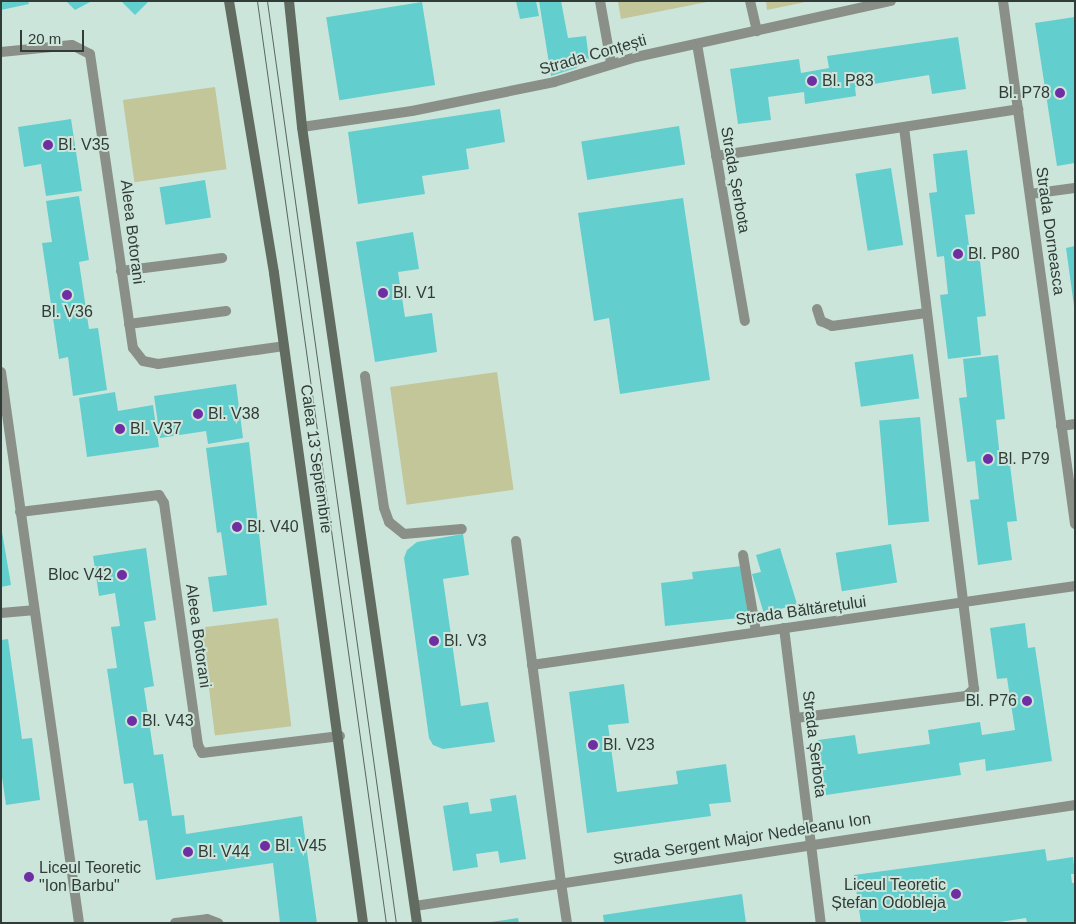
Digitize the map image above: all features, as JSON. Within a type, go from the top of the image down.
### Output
[{"type":"main road","name":"Calea 13 Septembrie","points":[[229,1],[284,346],[340,736],[363,923]]},
{"type":"main road","name":"Calea 13 Septembrie","points":[[290,1],[302,127],[417,923]]},
{"type":"street","points":[[600,1],[611,63]]},
{"type":"street","points":[[750,1],[757,30]]},
{"type":"street","name":"Strada Conțești","points":[[302,127],[412,111],[554,82],[611,63],[873,3],[891,1]]},
{"type":"street","name":"Strada Dorneasca","points":[[1003,1],[1075,524]]},
{"type":"street","name":"Strada Șerbota","points":[[696,44],[745,321]]},
{"type":"street","name":"Aleea Botorani","points":[[1,52],[72,45],[90,54],[133,348],[143,360],[158,364],[284,346]]},
{"type":"street","points":[[716,156],[1018,109]]},
{"type":"street","points":[[796,718],[971,694],[974,689],[904,127]]},
{"type":"street","points":[[1030,194],[1075,188]]},
{"type":"street","points":[[122,271],[222,258]]},
{"type":"street","points":[[817,309],[822,321],[832,326],[926,313]]},
{"type":"street","points":[[129,324],[226,310]]},
{"type":"street","points":[[1,372],[32,610],[79,923]]},
{"type":"street","points":[[365,376],[384,508],[388,522],[404,534],[462,529]]},
{"type":"street","points":[[1061,426],[1075,424]]},
{"type":"street","name":"Aleea Botorani","points":[[20,512],[159,495],[164,502],[198,744],[202,753],[340,736]]},
{"type":"street","points":[[516,541],[567,923]]},
{"type":"street","points":[[744,555],[756,632]]},
{"type":"street","name":"Strada Băltărețului","points":[[532,665],[1075,586]]},
{"type":"street","points":[[1,613],[32,610]]},
{"type":"street","name":"Strada Șerbota","points":[[784,628],[821,923]]},
{"type":"street","name":"Strada Sergent Major Nedeleanu Ion","points":[[415,906],[811,843],[1075,805]]},
{"type":"street","points":[[175,923],[207,919],[218,923]]},
{"type":"green space","points":[[712,1],[621,19],[618,2]]},
{"type":"green space","points":[[766,1],[810,1],[767,10]]},
{"type":"green space","points":[[215,87],[227,169],[134,182],[123,100]]},
{"type":"green space","points":[[497,372],[514,490],[407,505],[390,387]]},
{"type":"green space","points":[[278,618],[291,726],[215,736],[202,627]]},
{"type":"building","points":[[1,1],[28,1],[29,4],[1,10]]},
{"type":"building","points":[[66,1],[92,1],[75,10]]},
{"type":"building","points":[[121,1],[149,1],[135,15]]},
{"type":"building","points":[[516,1],[536,1],[539,16],[520,19]]},
{"type":"building","points":[[539,1],[561,1],[568,38],[586,36],[589,59],[576,68],[551,76]]},
{"type":"building","points":[[422,2],[435,85],[339,100],[326,17]]},
{"type":"building","name":"Bl. P78","points":[[1075,17],[1075,163],[1057,166],[1035,23]]},
{"type":"building","name":"Bl. P83","points":[[958,37],[966,89],[932,94],[929,75],[855,87],[856,96],[805,104],[804,92],[768,97],[771,120],[738,124],[730,69],[799,59],[801,73],[829,68],[827,56]]},
{"type":"building","points":[[500,109],[505,142],[466,149],[469,169],[422,176],[425,194],[358,204],[348,132]]},
{"type":"building","name":"Bl. V35","points":[[71,119],[82,191],[46,196],[41,164],[24,167],[18,127]]},
{"type":"building","points":[[679,126],[685,165],[587,180],[581,141]]},
{"type":"building","name":"Bl. P80","points":[[967,150],[975,214],[965,215],[970,253],[979,252],[986,316],[977,317],[981,355],[948,359],[940,295],[948,294],[944,256],[937,257],[929,193],[937,192],[933,154]]},
{"type":"building","points":[[891,168],[903,245],[868,251],[855,174]]},
{"type":"building","points":[[205,180],[211,218],[166,225],[160,187]]},
{"type":"building","name":"Bl. V36","points":[[79,196],[89,260],[79,262],[89,329],[98,328],[107,390],[73,396],[68,357],[59,359],[42,243],[52,242],[46,201]]},
{"type":"building","points":[[683,198],[710,380],[620,394],[609,318],[594,321],[578,213]]},
{"type":"building","name":"Bl. V1","points":[[413,232],[419,269],[398,272],[405,317],[432,313],[437,352],[375,362],[356,242]]},
{"type":"building","points":[[1075,246],[1075,306],[1074,306],[1066,248]]},
{"type":"building","points":[[913,354],[919,399],[861,407],[855,362]]},
{"type":"building","name":"Bl. P79","points":[[998,355],[1005,419],[996,420],[1000,458],[1009,457],[1017,521],[1007,522],[1012,560],[978,565],[970,500],[979,499],[975,461],[967,462],[959,398],[967,397],[963,359]]},
{"type":"building","name":"Bl. V38","points":[[236,384],[243,438],[208,444],[206,431],[160,438],[154,396]]},
{"type":"building","name":"Bl. V37","points":[[115,392],[118,411],[153,405],[159,447],[87,457],[79,398]]},
{"type":"building","points":[[920,417],[929,522],[888,525],[879,421]]},
{"type":"building","name":"Bl. V40","points":[[249,442],[267,605],[213,612],[208,577],[227,575],[221,532],[217,533],[206,448]]},
{"type":"building","points":[[1,526],[11,585],[1,587]]},
{"type":"building","name":"Bl. V3","points":[[463,534],[469,575],[443,579],[461,706],[488,702],[495,742],[443,749],[433,745],[429,738],[404,558],[407,550],[417,542]]},
{"type":"building","points":[[891,544],[897,583],[842,591],[836,553]]},
{"type":"building","points":[[146,548],[156,620],[144,622],[154,686],[144,688],[154,755],[163,754],[172,816],[184,815],[186,834],[302,816],[317,923],[280,923],[273,863],[156,880],[147,820],[139,821],[133,783],[124,784],[107,669],[117,668],[111,627],[120,626],[115,593],[99,596],[93,556]]},
{"type":"building","points":[[780,548],[797,604],[764,614],[752,574],[761,572],[756,555]]},
{"type":"building","points":[[742,566],[748,617],[665,626],[661,583],[693,579],[692,572]]},
{"type":"building","name":"Bl. P76","points":[[1025,623],[1028,648],[1035,647],[1052,761],[986,771],[985,759],[959,763],[961,775],[826,795],[818,740],[855,735],[858,754],[930,744],[928,730],[980,722],[982,735],[1015,730],[1007,678],[997,679],[990,628]]},
{"type":"building","points":[[8,639],[22,739],[32,738],[40,800],[6,805],[1,770],[1,640]]},
{"type":"building","name":"Bl. V23","points":[[624,684],[629,723],[608,725],[617,792],[678,784],[676,771],[726,764],[731,802],[709,804],[711,816],[587,833],[569,692]]},
{"type":"building","points":[[516,795],[526,859],[500,863],[498,851],[476,854],[478,867],[453,871],[443,806],[468,802],[470,814],[492,811],[490,799]]},
{"type":"building","name":"Liceul Teoretic Ștefan Odobleja","points":[[1045,849],[1047,861],[1073,857],[1075,874],[1071,874],[1072,883],[1075,883],[1075,923],[1027,923],[1026,918],[993,923],[861,923],[854,875]]},
{"type":"building","points":[[742,894],[746,923],[604,923],[603,915]]},
{"type":"building","points":[[518,918],[519,923],[491,923],[491,922]]},
{"type":"tram line","points":[[257,1],[386,923]]},
{"type":"tram line","points":[[267,1],[396,923]]},
{"type":"place","name":"Bl. P83","points":[[812,81]]},
{"type":"place","name":"Bl. P78","points":[[1060,93]]},
{"type":"place","name":"Bl. V35","points":[[48,145]]},
{"type":"place","name":"Bl. P80","points":[[958,254]]},
{"type":"place","name":"Bl. V1","points":[[383,293]]},
{"type":"place","name":"Bl. V36","points":[[67,295]]},
{"type":"place","name":"Bl. V38","points":[[198,414]]},
{"type":"place","name":"Bl. V37","points":[[120,429]]},
{"type":"place","name":"Bl. P79","points":[[988,459]]},
{"type":"place","name":"Bl. V40","points":[[237,527]]},
{"type":"place","name":"Bloc V42","points":[[122,575]]},
{"type":"place","name":"Bl. V3","points":[[434,641]]},
{"type":"place","name":"Bl. P76","points":[[1027,701]]},
{"type":"place","name":"Bl. V43","points":[[132,721]]},
{"type":"place","name":"Bl. V23","points":[[593,745]]},
{"type":"place","name":"Bl. V45","points":[[265,846]]},
{"type":"place","name":"Bl. V44","points":[[188,852]]},
{"type":"place","name":"Liceul Teoretic \"Ion Barbu\"","points":[[29,877]]},
{"type":"place","name":"Liceul Teoretic Ștefan Odobleja","points":[[956,894]]}]
